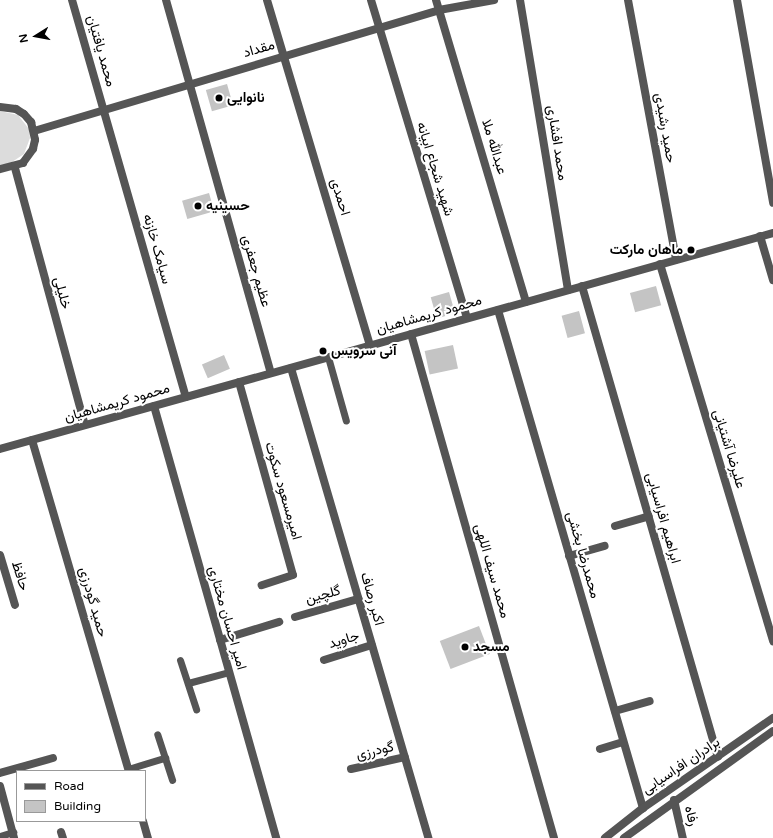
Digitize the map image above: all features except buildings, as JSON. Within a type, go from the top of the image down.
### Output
[{"type":"street","name":"محمد یافتیان","points":[[72,0],[104,108]]},
{"type":"street","name":"عظیم جعفری","points":[[166,0],[271,373]]},
{"type":"street","name":"احمدی","points":[[268,0],[370,345]]},
{"type":"street","name":"شهید شجاع ابیانه","points":[[371,0],[467,318]]},
{"type":"street","name":"عبدالله ملا","points":[[436,0],[526,302]]},
{"type":"street","name":"مقداد","points":[[34,131],[104,108],[379,27],[439,10],[494,0]]},
{"type":"street","name":"محمد افشاری","points":[[520,0],[568,290]]},
{"type":"street","name":"حمید رشیدی","points":[[628,0],[676,260]]},
{"type":"street","points":[[737,0],[773,203]]},
{"type":"street","points":[[0,107],[16,109],[24,114],[34,131],[33,149],[23,163],[15,168],[0,169]]},
{"type":"street","name":"سیامک خازنه","points":[[104,108],[186,397]]},
{"type":"street","name":"خلیلی","points":[[15,168],[85,425]]},
{"type":"street","name":"محمود کریمشاهیان","points":[[0,449],[773,233]]},
{"type":"street","points":[[760,236],[773,280]]},
{"type":"street","name":"علیرضا آشتیانی","points":[[660,264],[773,641]]},
{"type":"street","name":"ابراهیم افراسیابی","points":[[582,286],[721,768]]},
{"type":"street","name":"محمدرضا بخشی","points":[[498,310],[643,808]]},
{"type":"street","name":"محمد سیف اللهی","points":[[411,334],[554,838]]},
{"type":"street","name":"اکبر رصاف","points":[[291,368],[428,838]]},
{"type":"street","name":"امیرمسعود سکوت","points":[[239,382],[293,575],[262,585]]},
{"type":"street","name":"امیر احسان مختاری","points":[[154,406],[276,838]]},
{"type":"street","name":"حمید گودرزی","points":[[32,440],[128,770]]},
{"type":"street","points":[[615,526],[649,516]]},
{"type":"street","points":[[570,556],[605,546]]},
{"type":"street","name":"حافظ","points":[[0,555],[15,605]]},
{"type":"street","name":"گلچین","points":[[295,616],[358,599]]},
{"type":"street","points":[[220,640],[279,622]]},
{"type":"street","name":"جاوید","points":[[324,660],[372,645]]},
{"type":"street","points":[[615,711],[650,701]]},
{"type":"street","name":"برادران افراسیابی","points":[[605,838],[643,808],[773,718]]},
{"type":"street","name":"برادران افراسیابی","points":[[624,838],[674,800],[773,731]]},
{"type":"street","points":[[600,749],[623,742]]},
{"type":"street","name":"گودرزی","points":[[351,770],[404,757]]},
{"type":"street","points":[[0,773],[53,758]]},
{"type":"street","points":[[0,786],[14,835]]},
{"type":"street","name":"رفاه","points":[[669,790],[674,800],[683,838]]},
{"type":"street","points":[[143,822],[148,838]]},
{"type":"lane","points":[[328,357],[346,420]]},
{"type":"lane","points":[[180,660],[196,709]]},
{"type":"lane","points":[[188,683],[229,672]]},
{"type":"lane","points":[[157,734],[172,780]]},
{"type":"lane","points":[[128,770],[165,758]]},
{"type":"lane","points":[[0,836],[14,835]]},
{"type":"shaded area","points":[[0,111],[18,115],[29,129],[30,138],[24,154],[9,164],[0,165]]},
{"type":"place","name":"نانوایی","points":[[219,98]]},
{"type":"place","name":"حسینیه","points":[[198,206]]},
{"type":"place","name":"ماهان مارکت","points":[[691,250]]},
{"type":"place","name":"آنی سرویس","points":[[323,351]]},
{"type":"place","name":"مسجد","points":[[465,647]]}]
